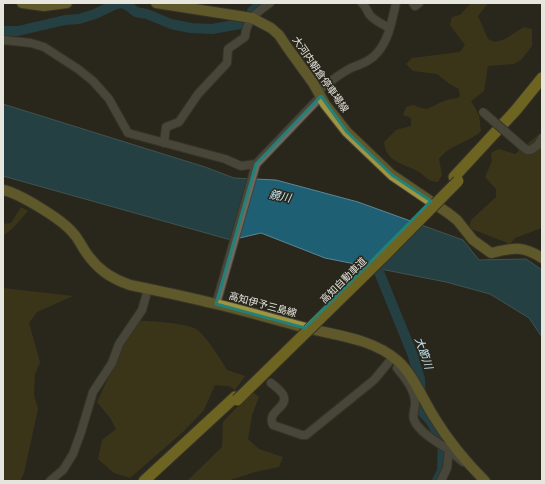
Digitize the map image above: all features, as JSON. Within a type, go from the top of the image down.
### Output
[{"type":"highway","name":"高知自動車道","points":[[456,179],[542,78]]},
{"type":"highway","name":"高知自動車道","points":[[151,481],[338,302],[456,179],[492,144],[542,86]]},
{"type":"highway","points":[[144,481],[236,398]]},
{"type":"main road","points":[[22,3],[44,6],[67,3]]},
{"type":"main road","name":"大河内朝倉停車場線","points":[[156,3],[252,18],[272,28],[279,35],[325,104],[347,132],[392,175],[448,212],[457,220],[473,240],[490,253],[516,248],[535,254],[542,258]]},
{"type":"main road","name":"高知伊予三島線","points":[[3,190],[20,196],[64,225],[73,233],[96,266],[110,277],[130,285],[216,304],[370,344],[397,360],[408,373],[435,419],[447,446],[466,460],[485,481]]},
{"type":"street","points":[[164,143],[166,127],[179,122],[198,94],[227,63],[228,49],[245,37],[246,28],[252,18],[270,3]]},
{"type":"street","points":[[362,3],[369,14],[376,21],[390,28]]},
{"type":"street","points":[[216,304],[256,166],[319,94],[338,77],[350,69],[366,62],[377,53],[388,36],[396,3]]},
{"type":"street","points":[[413,3],[415,6],[419,3]]},
{"type":"street","points":[[3,40],[31,43],[44,47],[93,81],[109,99],[128,133],[225,159],[241,166],[256,166]]},
{"type":"street","points":[[483,112],[527,150],[531,150],[538,145],[542,138]]},
{"type":"street","points":[[50,481],[62,470],[73,454],[93,392],[112,363],[120,344],[142,310],[148,289]]},
{"type":"street","points":[[271,382],[284,395],[285,398],[284,402],[272,417],[273,425],[306,435],[397,360]]},
{"type":"street","points":[[397,360],[397,368],[411,388],[415,398],[413,418],[419,426],[447,446],[447,468],[441,481]]},
{"type":"highlighted area","points":[[321,96],[347,132],[392,175],[431,201],[305,328],[216,304],[256,164]]},
{"type":"shaded area","points":[[471,3],[488,3],[478,16],[488,39],[495,42],[503,40],[524,27],[532,29],[532,46],[521,60],[514,64],[488,66],[484,91],[471,101],[479,115],[481,131],[443,154],[439,159],[442,175],[438,182],[435,182],[419,172],[397,162],[388,154],[385,149],[384,142],[396,130],[411,126],[411,118],[403,115],[406,107],[414,105],[427,109],[444,101],[460,97],[459,89],[451,85],[437,74],[413,71],[406,64],[412,58],[460,52],[465,45],[450,25],[452,17],[460,15]]},
{"type":"shaded area","points":[[542,132],[542,227],[515,238],[510,244],[469,228],[471,220],[496,197],[496,189],[485,177],[492,161],[491,153],[499,149],[515,154]]},
{"type":"shaded area","points":[[21,207],[28,211],[14,227],[3,236],[3,224],[11,223]]},
{"type":"shaded area","points":[[3,288],[73,296],[37,312],[29,323],[40,362],[35,374],[34,395],[38,409],[24,473],[20,481],[3,481]]},
{"type":"shaded area","points":[[135,320],[173,323],[194,328],[207,340],[227,370],[245,376],[235,390],[229,386],[215,385],[204,410],[184,431],[130,478],[114,473],[98,459],[102,440],[116,429],[110,418],[97,402]]},
{"type":"shaded area","points":[[254,393],[259,397],[252,415],[248,439],[259,449],[283,457],[279,467],[255,472],[227,481],[187,481],[222,447],[223,422],[241,403]]},
{"type":"water","name":"鏡川","points":[[3,104],[205,167],[234,178],[276,180],[358,202],[463,240],[479,260],[526,259],[542,270],[542,337],[529,318],[490,294],[446,282],[325,258],[261,233],[231,240],[3,176]]},
{"type":"waterway","points":[[3,31],[18,31],[65,20],[79,19],[121,3],[127,5],[136,12],[147,14],[171,24],[191,28],[212,29],[240,24],[244,21]]},
{"type":"waterway","points":[[252,11],[263,3]]},
{"type":"waterway","name":"大節川","points":[[375,257],[379,272],[412,353],[420,379],[421,404],[423,413],[430,420],[443,442],[442,471],[437,481]]}]
